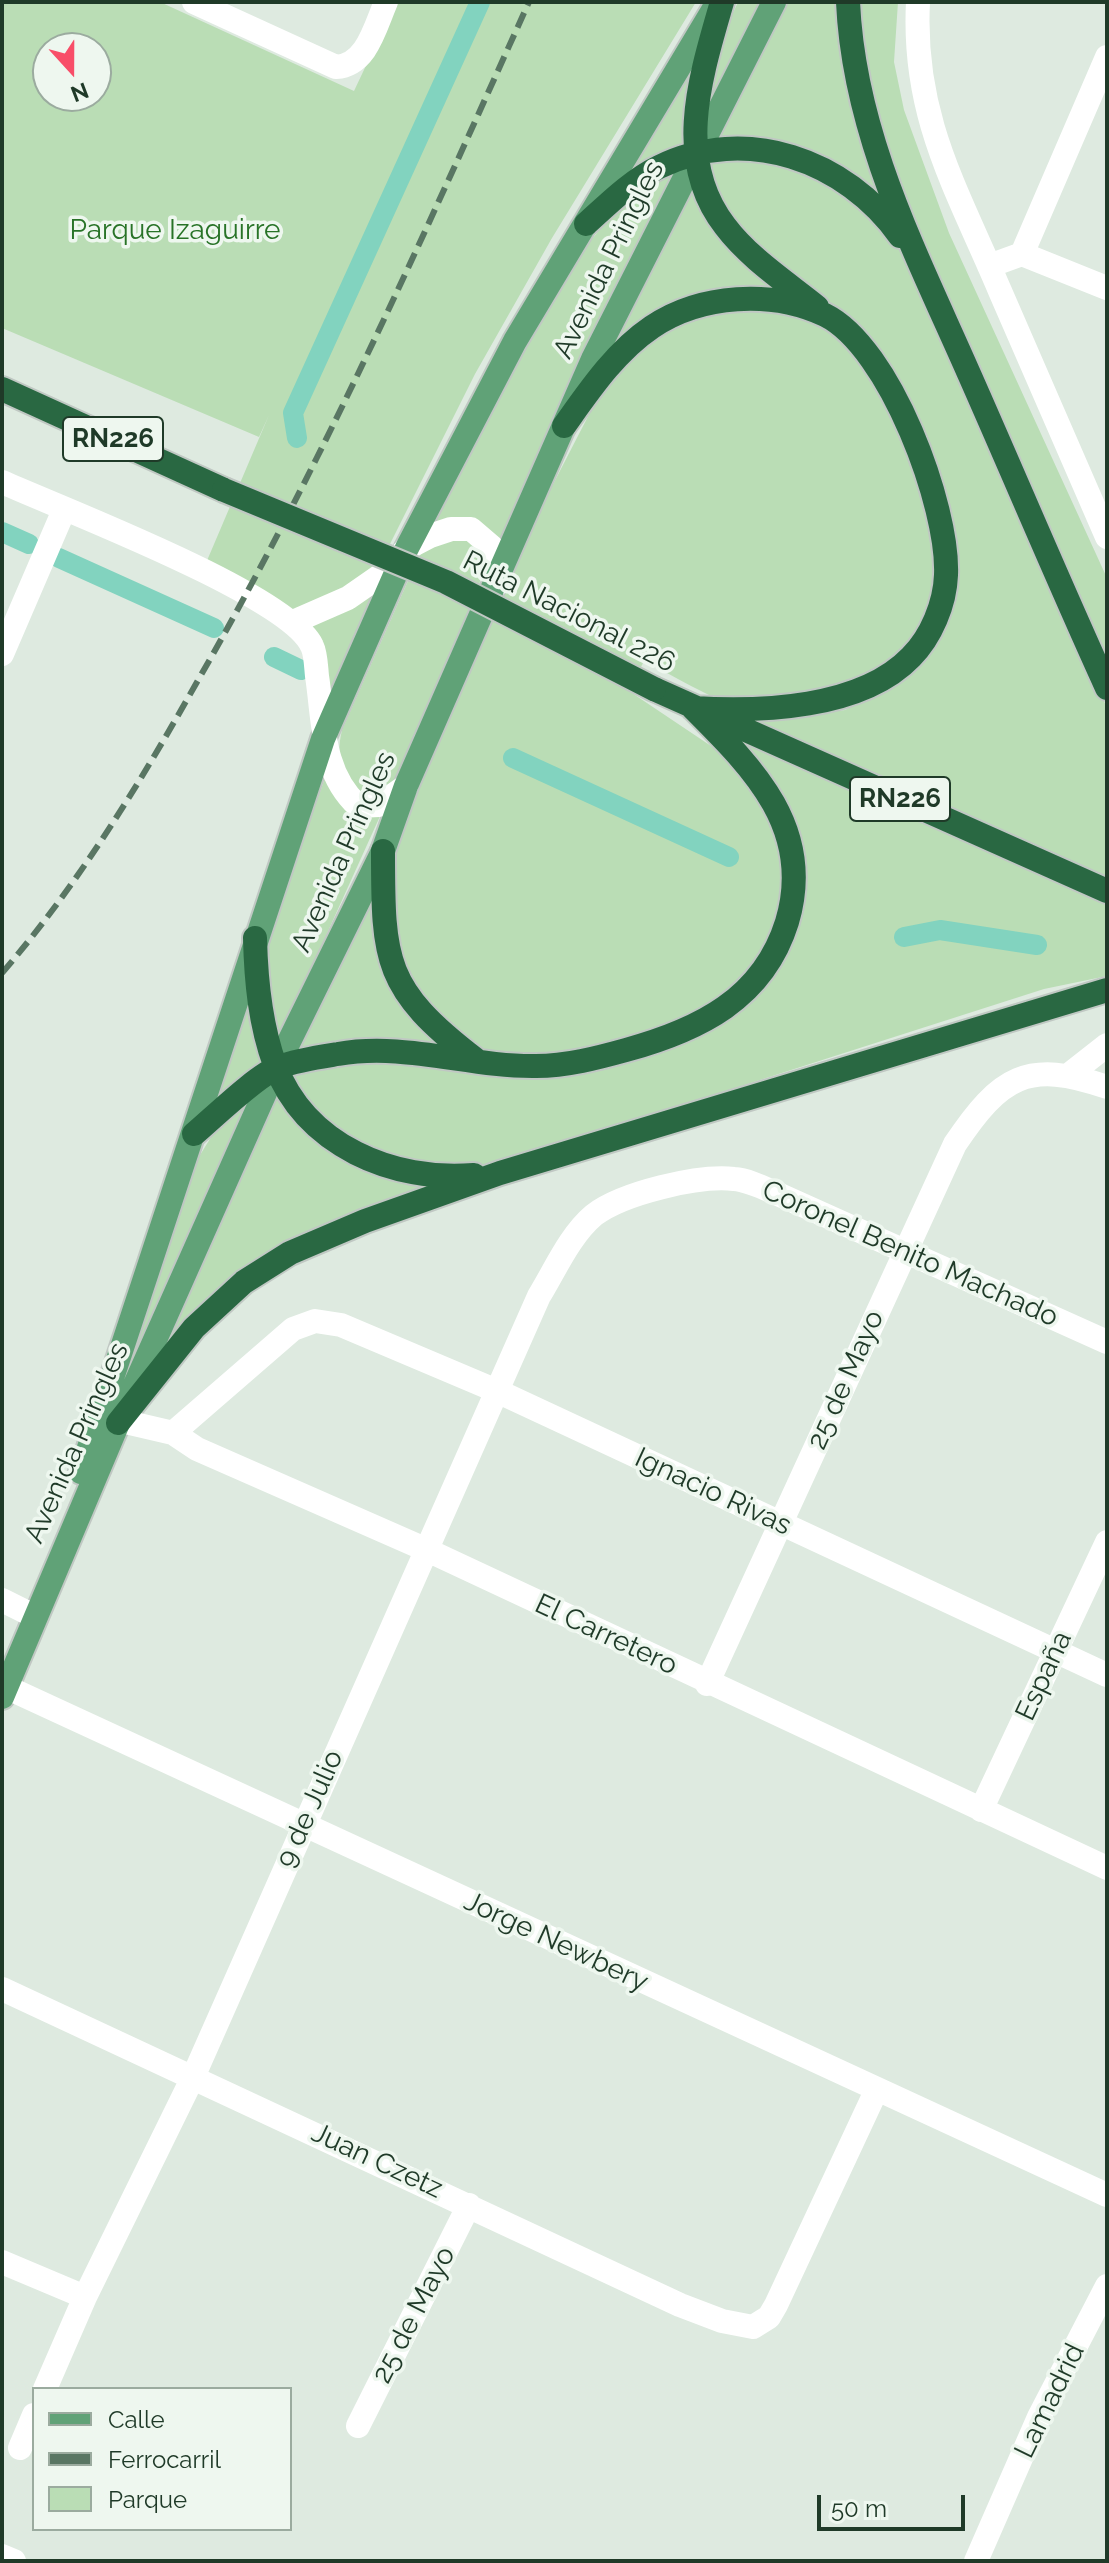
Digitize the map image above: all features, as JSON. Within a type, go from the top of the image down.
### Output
[{"type":"highway","points":[[693,708],[753,711],[834,699],[887,675],[910,658],[930,632],[946,579],[946,543],[931,480],[884,378],[867,353],[750,253],[724,225],[705,191],[694,156],[697,92],[720,2]]},
{"type":"highway","points":[[848,2],[850,48],[873,145],[920,264],[1107,688]]},
{"type":"highway","points":[[586,224],[660,166],[729,149],[777,151],[816,164],[848,182],[873,202],[920,264]]},
{"type":"highway","points":[[564,426],[600,375],[651,327],[697,305],[737,299],[777,301],[827,316]]},
{"type":"highway","name":"Ruta Nacional 226","points":[[2,389],[224,490],[446,582],[693,708],[1107,891]]},
{"type":"highway","points":[[194,1134],[276,1068],[340,1053],[380,1050],[534,1066],[564,1064],[669,1038],[729,1008],[757,980],[779,946],[789,913],[792,870],[788,833],[767,787],[693,708]]},
{"type":"highway","points":[[383,851],[383,931],[392,966],[408,998],[437,1030],[475,1059]]},
{"type":"highway","points":[[255,938],[257,991],[276,1068],[319,1129],[351,1153],[405,1172],[449,1177],[500,1173]]},
{"type":"highway","points":[[109,1419],[194,1328],[244,1282],[290,1253],[500,1173],[1107,990]]},
{"type":"main road","name":"Avenida Pringles","points":[[4,1692],[109,1419],[255,938],[323,739],[407,548],[515,341],[720,2]]},
{"type":"main road","name":"Avenida Pringles","points":[[109,1419],[383,851],[406,786],[593,359],[774,2]]},
{"type":"street","points":[[194,2],[336,67],[350,66],[362,56],[386,2]]},
{"type":"street","points":[[918,2],[916,43],[929,121],[944,166],[1107,537]]},
{"type":"street","points":[[1022,254],[1107,57]]},
{"type":"street","points":[[989,266],[1022,254],[1107,288]]},
{"type":"street","points":[[2,482],[203,570],[293,622],[313,648],[323,739],[344,792],[358,806],[379,805],[406,786]]},
{"type":"street","points":[[2,654],[64,510]]},
{"type":"street","points":[[293,622],[348,598],[384,573],[407,548],[440,532],[471,529],[492,547],[497,584]]},
{"type":"street","points":[[1070,1074],[1107,1045]]},
{"type":"street","name":"25 de Mayo","points":[[707,1684],[955,1144],[980,1106],[1000,1087],[1039,1074],[1070,1074]]},
{"type":"street","points":[[1070,1074],[1107,1087]]},
{"type":"street","name":"Coronel Benito Machado","points":[[579,1230],[617,1201],[707,1178],[738,1179],[1107,1342]]},
{"type":"street","name":"9 de Julio","points":[[46,2387],[85,2297],[194,2075],[302,1825],[539,1296],[579,1230]]},
{"type":"street","name":"Ignacio Rivas","points":[[173,1433],[293,1329],[315,1321],[341,1325],[497,1391],[1107,1675]]},
{"type":"street","name":"El Carretero","points":[[109,1419],[173,1433],[197,1449],[427,1550],[707,1684],[1107,1868]]},
{"type":"street","name":"España","points":[[981,1810],[1107,1542]]},
{"type":"street","points":[[2,1600],[34,1616]]},
{"type":"street","name":"Jorge Newbery","points":[[4,1692],[302,1825],[1107,2195]]},
{"type":"street","name":"Juan Czetz","points":[[2,1989],[194,2075],[680,2305],[722,2321],[753,2327],[769,2317],[776,2305],[876,2091]]},
{"type":"street","name":"25 de Mayo","points":[[358,2426],[469,2205]]},
{"type":"street","points":[[2,2262],[85,2297]]},
{"type":"street","name":"Lamadrid","points":[[976,2561],[1039,2417],[1107,2286]]},
{"type":"street","points":[[20,2448],[32,2420]]},
{"type":"street","points":[[2,2556],[14,2561]]},
{"type":"green space","name":"Parque Izaguirre","points":[[2,2],[160,2],[354,91],[396,2],[696,2],[552,238],[475,374],[385,554],[368,577],[292,615],[203,570],[269,415],[259,437],[2,328]]},
{"type":"green space","points":[[738,2],[764,2],[705,123],[719,43]]},
{"type":"green space","points":[[785,2],[844,2],[888,208],[870,189],[711,146]]},
{"type":"green space","points":[[855,2],[898,2],[894,62],[904,110],[949,233],[1107,578],[1107,671],[868,112]]},
{"type":"green space","points":[[695,62],[691,150],[617,188]]},
{"type":"green space","points":[[743,156],[798,168],[842,190],[880,224],[915,268],[1107,708],[1107,881],[749,722],[845,710],[883,690],[910,668],[954,534],[946,491],[897,383],[756,249],[720,206],[706,162]]},
{"type":"green space","points":[[677,171],[500,549],[433,525],[519,354],[579,255],[609,218],[640,188]]},
{"type":"green space","points":[[691,180],[782,292],[752,289],[605,360]]},
{"type":"green space","points":[[721,310],[772,312],[809,320],[849,348],[871,378],[914,473],[932,523],[938,558],[935,589],[926,617],[911,641],[890,661],[864,677],[835,689],[761,705],[745,707],[729,704],[644,661],[629,691],[729,758],[761,793],[782,840],[785,870],[774,942],[716,1008],[601,1048],[549,1056],[481,1051],[452,1033],[403,976],[391,883],[398,842],[430,754],[548,494],[597,399],[633,353],[678,322]]},
{"type":"green space","points":[[447,538],[476,540],[484,559],[475,608],[394,785],[370,798],[352,786],[342,770],[339,751],[342,730],[419,556],[431,544]]},
{"type":"green space","points":[[375,593],[327,708],[310,626]]},
{"type":"green space","points":[[739,739],[1107,901],[1107,976],[1044,989],[482,1169],[396,1162],[327,1129],[290,1076],[310,1067],[378,1054],[489,1070],[680,1044],[726,1022],[758,993],[802,899]]},
{"type":"green space","points":[[325,778],[381,814],[277,1044],[262,979],[268,938]]},
{"type":"green space","points":[[375,882],[377,942],[444,1047],[291,1056]]},
{"type":"green space","points":[[249,985],[268,1065],[206,1113]]},
{"type":"green space","points":[[279,1083],[311,1134],[449,1183],[326,1229],[155,1358]]},
{"type":"green space","points":[[252,1099],[118,1406],[111,1404],[192,1168],[221,1121]]},
{"type":"waterway","points":[[297,438],[293,413],[480,2]]},
{"type":"waterway","points":[[2,532],[29,544]]},
{"type":"waterway","points":[[59,558],[214,628]]},
{"type":"waterway","points":[[274,657],[301,670]]},
{"type":"waterway","points":[[513,758],[729,857]]},
{"type":"waterway","points":[[904,937],[940,930],[1037,945]]},
{"type":"railway","points":[[2,973],[57,905],[107,832],[243,599],[371,346],[529,2]]}]
